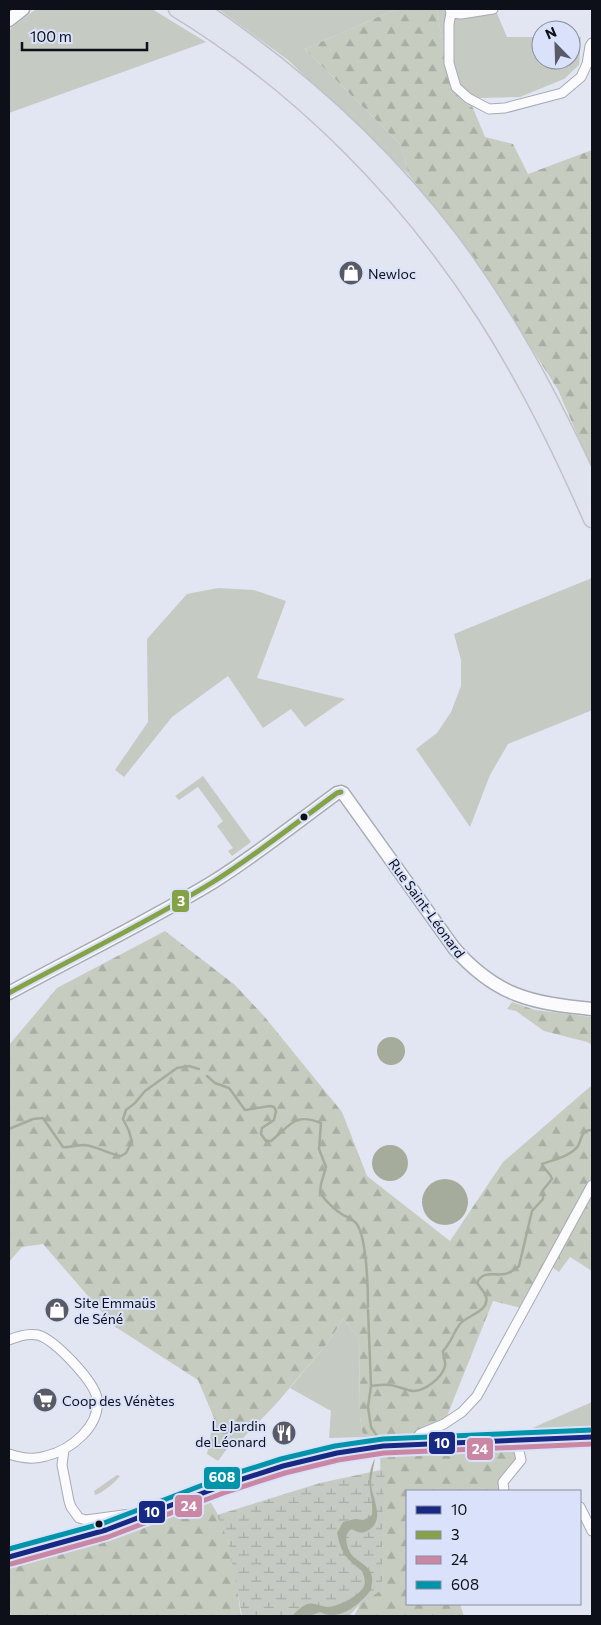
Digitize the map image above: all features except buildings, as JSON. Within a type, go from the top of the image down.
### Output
[{"type":"highway","points":[[177,9],[223,40],[309,108],[368,165],[415,218],[469,290],[509,352],[549,427],[592,519]]},
{"type":"highway","points":[[200,9],[271,60],[323,103],[376,154],[436,223],[479,282],[521,348],[592,488]]},
{"type":"main road","points":[[9,20],[24,9]]},
{"type":"main road","name":"Rue Saint-Léonard","points":[[9,994],[213,882],[340,792],[343,793],[454,948],[468,964],[501,988],[527,1000],[552,1005],[592,1009]]},
{"type":"main road","points":[[9,1557],[98,1533],[224,1484],[283,1466],[337,1453],[377,1447],[592,1437]]},
{"type":"street","points":[[493,9],[461,14],[451,11],[449,24],[449,63],[456,87],[468,98],[490,109],[505,108],[562,93],[580,77],[587,64],[592,43]]},
{"type":"street","points":[[415,1445],[416,1439],[420,1434],[444,1424],[462,1412],[477,1396],[592,1184]]},
{"type":"street","points":[[9,1340],[28,1334],[37,1335],[52,1342],[82,1374],[96,1398],[96,1410],[92,1424],[87,1431],[64,1450],[47,1456],[32,1458],[9,1454]]},
{"type":"street","points":[[504,1490],[503,1482],[521,1460],[519,1451],[521,1440]]},
{"type":"street","points":[[64,1450],[62,1465],[69,1501],[79,1518],[86,1520],[120,1517],[168,1507]]},
{"type":"street","points":[[581,1509],[592,1530]]},
{"type":"green space","points":[[36,9],[152,9],[206,42],[9,113],[9,30]]},
{"type":"green space","points":[[218,9],[396,9],[305,49],[400,144],[409,175],[288,60]]},
{"type":"green space","points":[[396,9],[437,9],[448,76],[459,98],[473,108],[485,137],[513,144],[528,174],[592,150],[592,469],[558,390],[490,283],[409,175],[400,144],[305,49]]},
{"type":"green space","points":[[437,9],[495,9],[507,37],[531,37],[531,70],[574,70],[564,79],[520,97],[479,98],[473,108],[459,98],[448,76]]},
{"type":"green space","points":[[592,578],[592,709],[508,744],[490,775],[470,827],[416,749],[437,733],[451,712],[461,686],[461,660],[454,634]]},
{"type":"green space","points":[[218,588],[254,590],[286,601],[257,678],[345,699],[305,727],[291,709],[263,728],[228,676],[172,717],[124,777],[115,770],[148,722],[147,639],[187,594]]},
{"type":"green space","points":[[203,776],[251,842],[232,856],[228,851],[233,848],[217,826],[223,821],[198,787],[179,800],[175,796]]},
{"type":"green space","points":[[165,931],[235,985],[264,1016],[342,1112],[367,1176],[450,1241],[503,1162],[592,1085],[592,1271],[570,1257],[559,1272],[545,1262],[521,1308],[493,1301],[439,1436],[363,1437],[360,1416],[359,1338],[343,1319],[329,1341],[276,1404],[244,1437],[226,1450],[218,1461],[207,1454],[214,1418],[198,1380],[114,1326],[43,1244],[22,1247],[9,1262],[9,1045],[57,988]]},
{"type":"green space","points":[[512,1002],[535,1010],[592,1017],[592,1045],[544,1031],[516,1011],[507,1009]]},
{"type":"green space","points":[[343,1319],[359,1338],[360,1416],[363,1437],[329,1438],[331,1411],[290,1388],[329,1341]]},
{"type":"green space","points":[[592,1402],[592,1429],[523,1432]]},
{"type":"green space","points":[[342,1445],[236,1476],[232,1475],[235,1472],[280,1456],[314,1448]]},
{"type":"green space","points":[[520,1448],[521,1460],[503,1490],[406,1490],[406,1605],[460,1605],[464,1616],[354,1616],[360,1604],[382,1517],[380,1454]]},
{"type":"green space","points":[[385,1469],[382,1517],[382,1590],[360,1604],[349,1616],[242,1616],[228,1541],[217,1515],[320,1483]]},
{"type":"green space","points":[[117,1475],[120,1476],[111,1485],[95,1495],[94,1491]]},
{"type":"green space","points":[[206,1496],[222,1523],[227,1538],[241,1616],[11,1616],[9,1609],[9,1561]]},
{"type":"shaded area","points":[[391,1037],[401,1041],[405,1051],[401,1061],[391,1065],[381,1061],[377,1051],[381,1041]]},
{"type":"shaded area","points":[[390,1145],[397,1146],[403,1150],[407,1156],[407,1170],[403,1176],[397,1180],[390,1181],[383,1180],[377,1176],[373,1170],[372,1163],[373,1156],[377,1150],[383,1146]]},
{"type":"shaded area","points":[[445,1179],[458,1183],[464,1189],[468,1202],[464,1215],[458,1221],[445,1225],[432,1221],[426,1215],[422,1202],[426,1189],[432,1183]]},
{"type":"shaded area","points":[[375,1458],[371,1485],[377,1510],[376,1522],[373,1527],[365,1532],[352,1529],[346,1537],[351,1554],[369,1569],[371,1573],[371,1590],[355,1606],[341,1613],[327,1615],[320,1612],[309,1616],[292,1616],[307,1604],[331,1607],[353,1597],[362,1590],[365,1580],[362,1571],[345,1555],[337,1533],[343,1522],[355,1519],[364,1520],[372,1515],[369,1481]]},
{"type":"waterway","points":[[9,1129],[33,1119],[43,1118],[63,1147],[89,1146],[121,1156],[126,1153],[132,1142],[123,1119],[126,1110],[145,1091],[177,1068],[189,1066],[199,1069]]},
{"type":"waterway","points":[[207,1076],[215,1083],[229,1088],[245,1110],[274,1107],[276,1111],[274,1120],[262,1128],[261,1134],[266,1141],[271,1141],[298,1120],[312,1120],[321,1123],[319,1149],[326,1167],[320,1193],[337,1211],[356,1223],[360,1230],[365,1251],[368,1307]]},
{"type":"waterway","points":[[371,1386],[388,1385],[413,1391],[423,1389],[437,1379],[443,1371],[445,1364],[443,1351],[458,1327],[463,1321],[485,1306],[486,1296],[477,1283],[479,1279],[489,1274],[507,1273],[519,1266],[532,1211],[543,1199],[543,1190],[552,1179],[542,1164],[571,1152],[578,1146],[584,1133],[592,1130]]},
{"type":"waterway","points":[[368,1310],[371,1386],[368,1407],[371,1427],[377,1436]]},
{"type":"transit line","name":"3","points":[[9,993],[213,882],[341,792]]},
{"type":"transit line","name":"608","points":[[9,1549],[104,1523],[221,1478],[281,1459],[335,1446],[383,1439],[592,1430]]},
{"type":"transit line","name":"10","points":[[9,1557],[106,1530],[224,1485],[283,1466],[337,1453],[383,1446],[592,1437]]},
{"type":"transit line","name":"24","points":[[11,1564],[108,1537],[226,1492],[285,1473],[338,1460],[384,1453],[592,1444]]},
{"type":"place","name":"Newloc","points":[[351,273]]},
{"type":"place","name":"Site Emmaüs de Séné","points":[[57,1310]]},
{"type":"place","name":"Coop des Vénètes","points":[[45,1400]]},
{"type":"place","name":"Le Jardin de Léonard","points":[[284,1433]]}]
